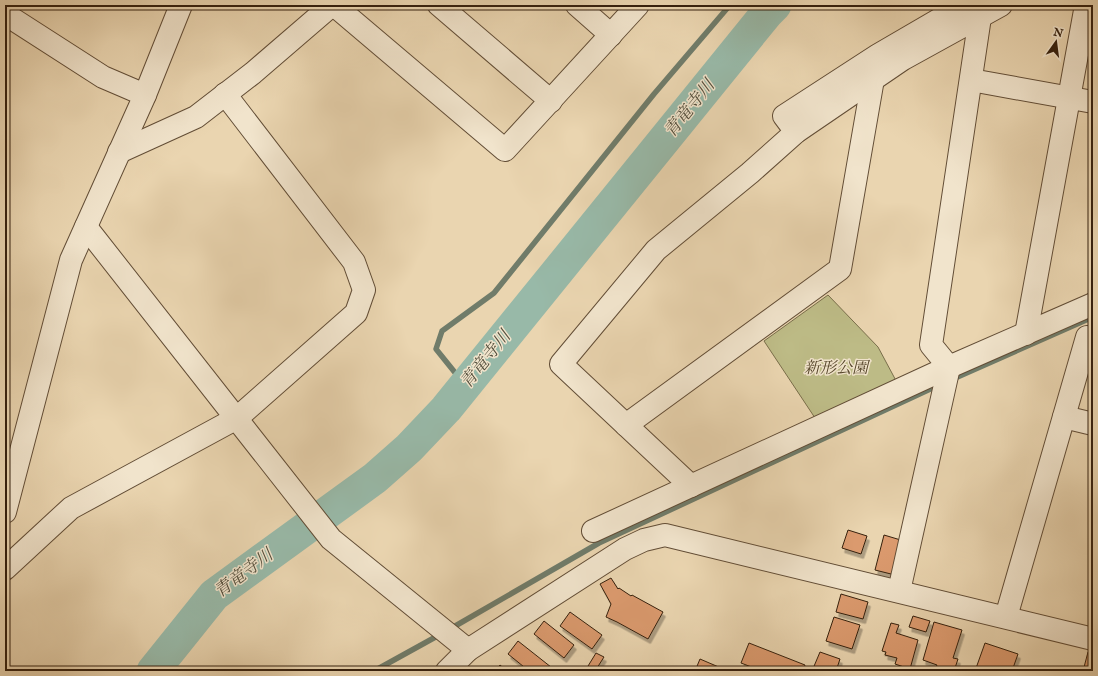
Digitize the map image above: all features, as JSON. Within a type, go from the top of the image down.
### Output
[{"type":"street","points":[[5,512],[71,260],[146,95],[181,5]]},
{"type":"street","points":[[119,152],[196,117],[253,73],[333,5],[505,150],[638,5]]},
{"type":"street","points":[[439,5],[550,101]]},
{"type":"street","points":[[577,5],[611,35]]},
{"type":"street","points":[[796,132],[784,116],[878,55],[972,11],[1001,5]]},
{"type":"street","points":[[1026,334],[1086,5]]},
{"type":"street","points":[[691,486],[561,364],[656,250],[750,173],[796,132],[972,11]]},
{"type":"street","points":[[949,368],[930,345],[971,80],[972,11]]},
{"type":"street","points":[[5,14],[103,77],[146,95]]},
{"type":"street","points":[[626,425],[840,269],[873,79]]},
{"type":"street","points":[[971,80],[1093,102]]},
{"type":"street","points":[[5,569],[71,508],[237,418],[356,313],[364,290],[354,262],[225,94]]},
{"type":"street","points":[[86,227],[331,539],[468,650]]},
{"type":"street","points":[[593,531],[949,368],[1093,304]]},
{"type":"street","points":[[1006,617],[1087,337]]},
{"type":"street","points":[[899,591],[949,368]]},
{"type":"street","points":[[1064,417],[1093,424]]},
{"type":"street","points":[[662,500],[666,535]]},
{"type":"street","points":[[447,671],[468,650],[625,549],[644,540],[666,535],[1093,639]]},
{"type":"green space","name":"新形公園","points":[[828,295],[878,347],[901,390],[821,427],[764,341]]},
{"type":"building","points":[[848,530],[867,536],[861,554],[842,548]]},
{"type":"building","points":[[884,535],[904,541],[895,575],[875,570]]},
{"type":"building","points":[[611,578],[618,589],[619,588],[631,596],[632,595],[663,612],[648,639],[606,617],[611,604],[600,584]]},
{"type":"building","points":[[841,594],[868,602],[863,619],[836,612]]},
{"type":"building","points":[[570,612],[602,635],[592,649],[560,626]]},
{"type":"building","points":[[913,616],[930,621],[926,632],[909,627]]},
{"type":"building","points":[[834,617],[860,625],[852,649],[826,641]]},
{"type":"building","points":[[544,621],[574,645],[564,658],[534,634]]},
{"type":"building","points":[[934,622],[962,630],[953,658],[958,659],[954,671],[941,671],[935,669],[937,665],[923,660]]},
{"type":"building","points":[[891,623],[899,625],[896,633],[918,640],[910,669],[895,664],[897,658],[885,655],[886,652],[882,651]]},
{"type":"building","points":[[518,641],[556,671],[529,671],[508,654]]},
{"type":"building","points":[[749,643],[805,665],[803,671],[762,671],[741,663]]},
{"type":"building","points":[[985,643],[1018,654],[1012,671],[975,671]]},
{"type":"building","points":[[820,652],[840,659],[836,671],[829,669],[829,671],[812,671]]},
{"type":"building","points":[[1088,652],[1093,653],[1093,671],[1083,671]]},
{"type":"building","points":[[596,653],[604,657],[597,668],[602,671],[585,671]]},
{"type":"building","points":[[700,659],[728,671],[695,671]]},
{"type":"building","points":[[500,665],[507,671],[495,671]]},
{"type":"waterway","points":[[465,385],[436,349],[442,331],[494,293],[654,94],[730,5]]},
{"type":"waterway","name":"青竜寺川","points":[[153,671],[214,595],[375,478],[409,448],[446,409],[775,5]]},
{"type":"waterway","points":[[953,379],[1093,317]]},
{"type":"waterway","points":[[450,629],[599,543],[939,385]]},
{"type":"waterway","points":[[374,671],[441,634]]}]
